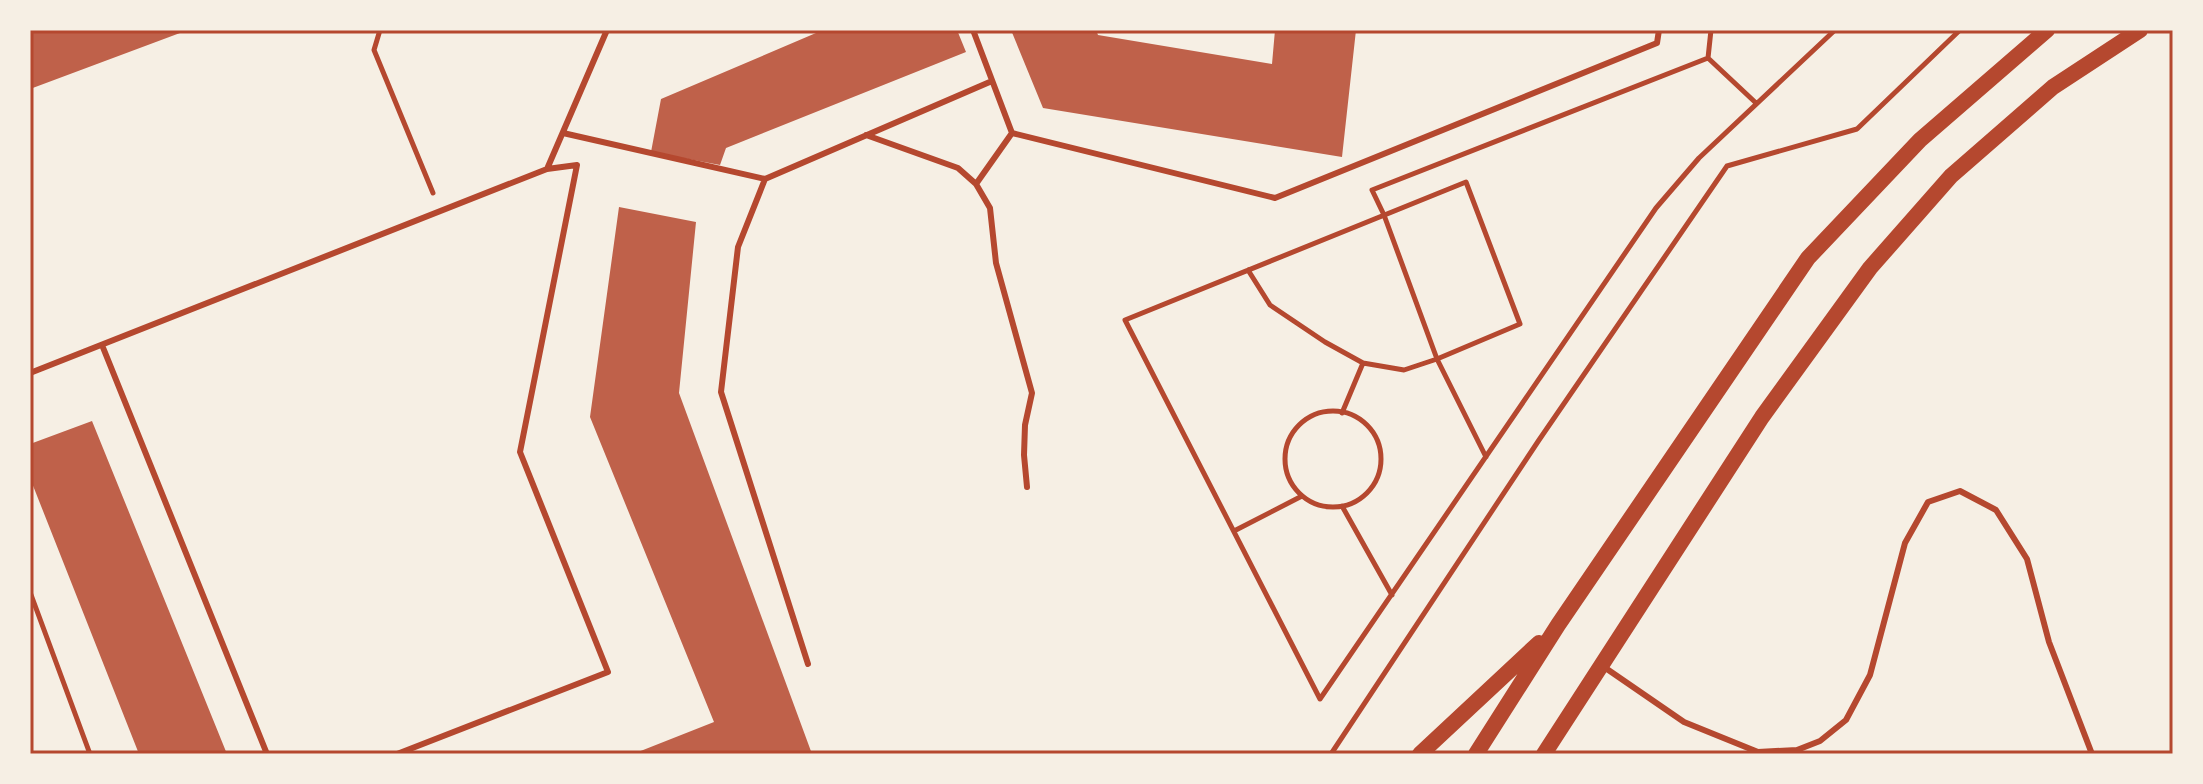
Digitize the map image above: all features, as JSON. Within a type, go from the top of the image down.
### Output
[{"type":"main road","points":[[1476,754],[1558,625],[1808,258],[1920,140],[2047,30]]},
{"type":"main road","points":[[1544,754],[1762,417],[1870,268],[1951,176],[2053,87],[2140,30]]},
{"type":"main road","points":[[1420,754],[1558,625]]},
{"type":"lane","points":[[547,169],[607,30]]},
{"type":"lane","points":[[973,30],[1012,133]]},
{"type":"lane","points":[[1012,133],[1275,198],[1657,43],[1659,30]]},
{"type":"lane","points":[[563,133],[765,179],[992,81]]},
{"type":"lane","points":[[976,184],[1012,133]]},
{"type":"lane","points":[[866,135],[958,168],[976,184],[990,208],[996,263],[1032,393],[1025,425],[1027,487]]},
{"type":"lane","points":[[30,373],[547,169],[577,165],[520,452],[608,672],[397,754]]},
{"type":"lane","points":[[765,179],[738,247],[721,392],[808,664]]},
{"type":"lane","points":[[102,345],[267,754]]},
{"type":"lane","points":[[1601,665],[1684,722],[1758,752],[1797,750],[1820,741],[1846,720],[1870,675],[1905,543],[1928,502],[1960,491],[1996,510],[2027,559],[2049,642],[2092,754]]},
{"type":"path","points":[[380,30],[374,50],[441,211]]},
{"type":"path","points":[[1708,58],[1711,30]]},
{"type":"path","points":[[1248,270],[1270,305],[1363,363],[1404,370],[1520,324],[1466,182],[1248,270],[1125,320],[1320,699],[1656,208],[1699,158],[1835,30]]},
{"type":"path","points":[[1331,754],[1539,440],[1727,166],[1857,129],[1960,30]]},
{"type":"path","points":[[1708,58],[1756,103]]},
{"type":"path","points":[[1486,457],[1437,359],[1372,190],[1708,58]]},
{"type":"path","points":[[1342,413],[1363,363]]},
{"type":"path","points":[[1329,411],[1342,413],[1355,417],[1375,436],[1380,452],[1380,468],[1374,484],[1364,496],[1333,508],[1317,505],[1302,496],[1292,484],[1286,468],[1286,452],[1291,436],[1301,423],[1329,411]]},
{"type":"path","points":[[1234,531],[1302,496]]},
{"type":"path","points":[[1342,506],[1392,595]]},
{"type":"path","points":[[30,592],[90,754]]},
{"type":"building","points":[[30,30],[188,30],[30,89]]},
{"type":"building","points":[[823,30],[957,30],[966,52],[726,148],[720,165],[651,152],[661,99]]},
{"type":"building","points":[[1011,30],[1096,30],[1098,35],[1272,64],[1275,30],[1356,30],[1342,157],[1043,108]]},
{"type":"building","points":[[619,207],[696,222],[679,393],[812,754],[633,754],[714,722],[590,417]]},
{"type":"building","points":[[92,421],[227,754],[139,754],[30,478],[30,444]]}]
